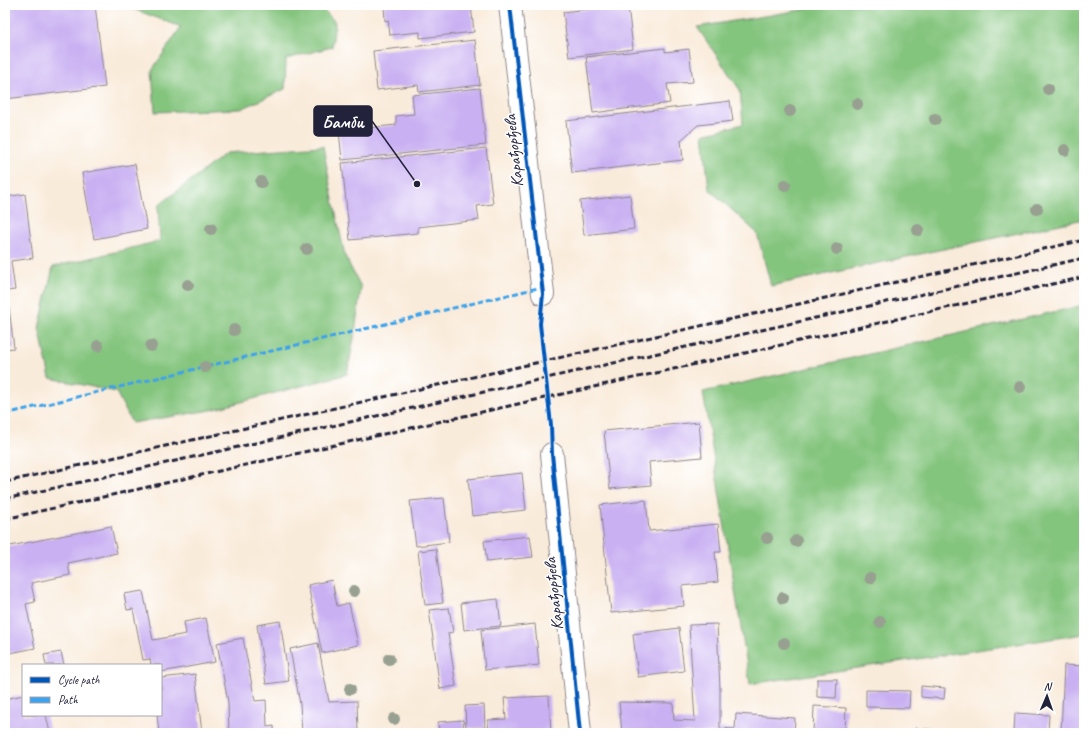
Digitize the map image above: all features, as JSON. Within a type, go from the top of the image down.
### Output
[{"type":"street","name":"Карађорђева","points":[[510,5],[543,294]]},
{"type":"street","name":"Карађорђева","points":[[552,454],[580,733]]},
{"type":"green space","points":[[126,5],[319,5],[335,22],[332,47],[286,59],[285,89],[241,109],[155,112],[152,70],[181,27]]},
{"type":"green space","points":[[807,5],[1084,5],[1084,219],[771,286],[757,233],[709,189],[703,134],[743,124],[740,90],[697,27],[807,9]]},
{"type":"green space","points":[[323,146],[345,256],[361,287],[355,333],[347,374],[211,410],[132,423],[116,392],[50,378],[39,328],[53,267],[160,241],[158,206],[226,153]]},
{"type":"green space","points":[[1084,305],[1084,634],[750,684],[703,392]]},
{"type":"building","points":[[5,5],[95,5],[105,87],[5,99]]},
{"type":"building","points":[[384,5],[471,5],[474,32],[420,38],[420,32],[390,35],[388,20],[385,21]]},
{"type":"building","points":[[628,5],[633,49],[569,57],[563,12]]},
{"type":"building","points":[[475,40],[480,85],[419,92],[418,85],[377,90],[373,51]]},
{"type":"building","points":[[665,48],[665,52],[689,49],[693,82],[667,84],[670,103],[593,113],[586,57]]},
{"type":"building","points":[[480,88],[486,145],[342,160],[339,131],[396,125],[396,116],[414,114],[412,95]]},
{"type":"building","points":[[730,101],[733,121],[698,125],[681,140],[683,160],[572,173],[566,121]]},
{"type":"building","points":[[486,148],[493,204],[477,206],[479,220],[418,227],[418,233],[350,240],[342,163]]},
{"type":"building","points":[[135,164],[147,229],[94,239],[82,173]]},
{"type":"building","points":[[25,194],[33,258],[11,261],[15,290],[7,291],[14,348],[5,349],[5,197]]},
{"type":"building","points":[[630,195],[634,229],[584,235],[580,201]]},
{"type":"building","points":[[699,422],[702,457],[649,462],[651,485],[610,489],[604,431]]},
{"type":"building","points":[[522,473],[526,510],[472,516],[468,479]]},
{"type":"building","points":[[444,498],[449,542],[416,546],[410,501]]},
{"type":"building","points":[[646,500],[649,531],[718,524],[721,552],[715,552],[718,582],[682,586],[684,606],[611,613],[600,505]]},
{"type":"building","points":[[111,526],[117,553],[68,563],[70,575],[31,583],[35,602],[26,604],[35,648],[5,654],[5,547]]},
{"type":"building","points":[[530,536],[533,557],[487,562],[484,541]]},
{"type":"building","points":[[436,549],[443,603],[425,605],[418,551]]},
{"type":"building","points":[[332,580],[337,606],[349,603],[358,645],[322,653],[308,585]]},
{"type":"building","points":[[143,591],[153,640],[186,634],[184,622],[206,618],[215,662],[162,672],[162,664],[151,664],[150,659],[143,660],[133,609],[127,610],[124,594]]},
{"type":"building","points":[[498,599],[501,626],[464,630],[461,603]]},
{"type":"building","points":[[449,608],[453,632],[448,633],[456,686],[440,689],[429,610]]},
{"type":"building","points":[[280,621],[289,681],[266,684],[257,625]]},
{"type":"building","points":[[535,624],[539,665],[485,670],[481,630]]},
{"type":"building","points":[[717,624],[720,728],[735,729],[736,714],[795,718],[794,733],[622,733],[619,702],[673,703],[674,720],[695,721],[689,625]]},
{"type":"building","points":[[679,628],[684,671],[638,677],[633,634]]},
{"type":"building","points":[[243,638],[255,701],[266,700],[267,727],[274,726],[274,733],[229,733],[228,702],[217,643]]},
{"type":"building","points":[[318,643],[329,702],[357,701],[358,733],[302,733],[300,704],[290,649]]},
{"type":"building","points":[[61,652],[64,664],[46,664],[44,655]]},
{"type":"building","points":[[1064,665],[1084,666],[1084,733],[1061,733]]},
{"type":"building","points":[[195,674],[202,733],[159,733],[157,716],[162,716],[162,678]]},
{"type":"building","points":[[817,679],[837,679],[836,698],[817,697]]},
{"type":"building","points":[[921,686],[945,688],[944,699],[921,697]]},
{"type":"building","points":[[866,690],[910,691],[909,708],[866,707]]},
{"type":"building","points":[[22,695],[22,716],[46,716],[50,733],[8,733],[5,718],[5,699]]},
{"type":"building","points":[[549,696],[551,733],[489,733],[488,720],[506,719],[504,698]]},
{"type":"building","points":[[484,705],[485,728],[466,728],[465,706]]},
{"type":"building","points":[[814,706],[846,708],[845,733],[813,733]]},
{"type":"building","points":[[1015,713],[1049,715],[1048,733],[1014,733]]},
{"type":"building","points":[[463,720],[464,733],[439,733],[438,722]]},
{"type":"building","points":[[915,728],[964,732],[964,733],[915,733]]},
{"type":"railway","points":[[5,482],[1084,240]]},
{"type":"railway","points":[[5,499],[1084,258]]},
{"type":"railway","points":[[5,519],[1084,277]]},
{"type":"marked path","points":[[5,414],[542,287]]},
{"type":"cycle path","points":[[510,5],[543,294],[540,324],[580,733]]},
{"type":"place","name":"Бамби","points":[[417,184]]}]
